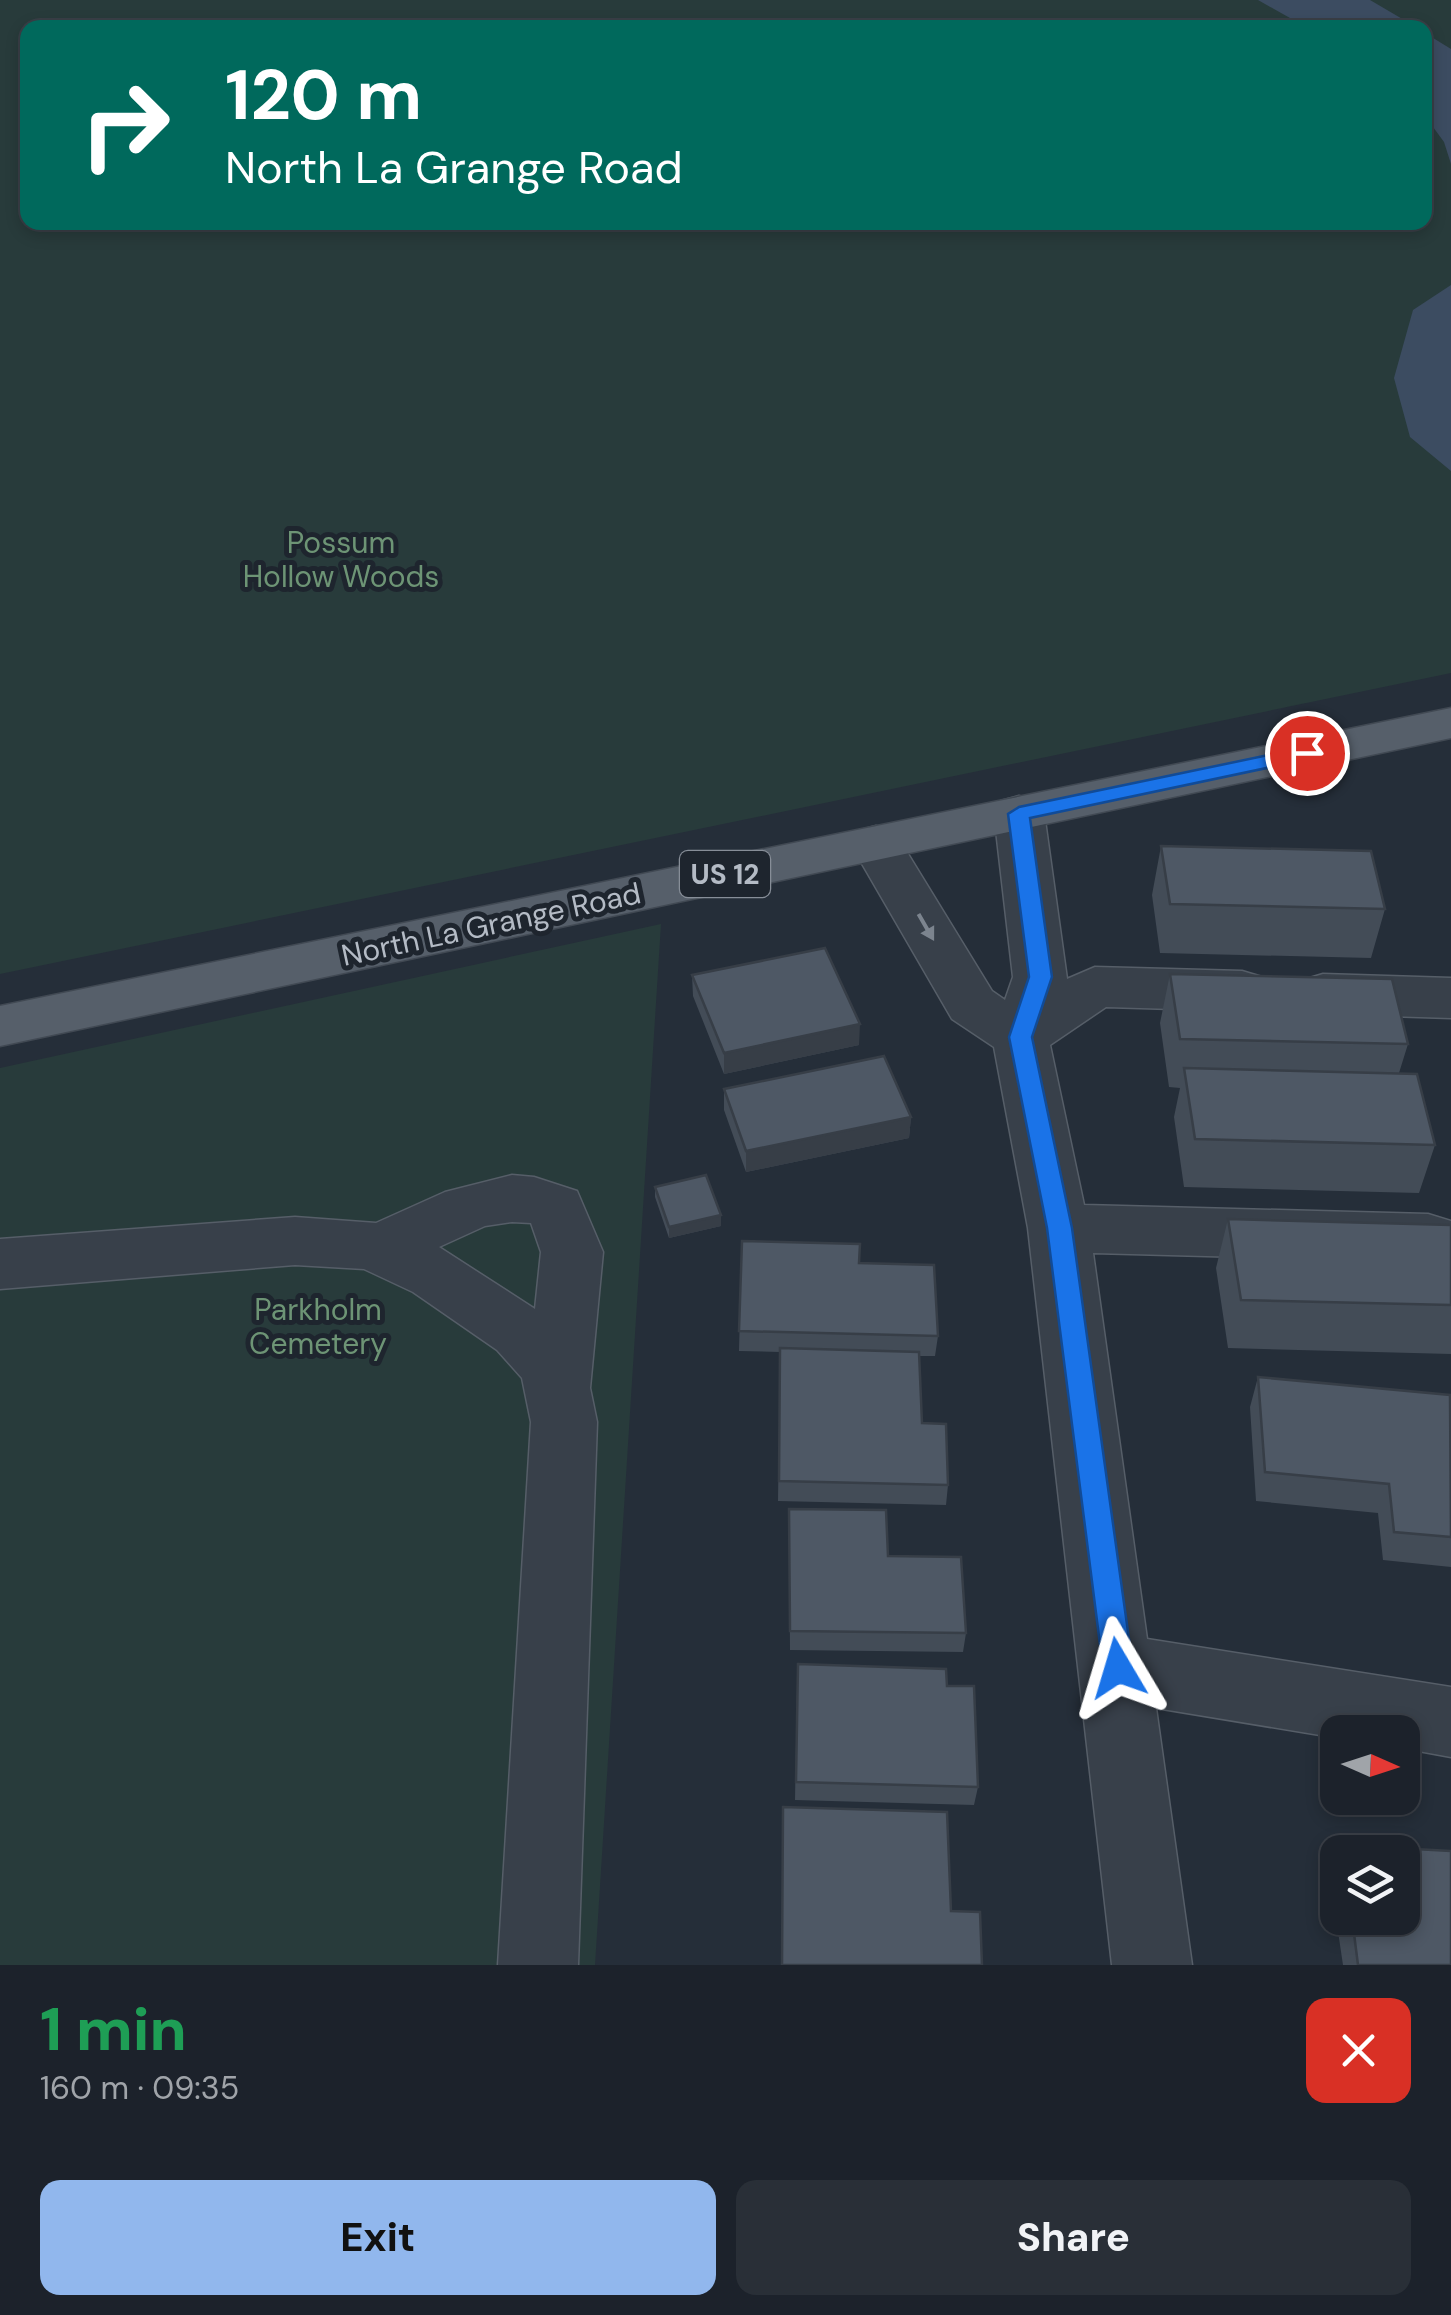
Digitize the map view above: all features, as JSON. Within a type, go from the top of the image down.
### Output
[{"type":"main road","name":"North La Grange Road","points":[[0,1026],[1451,723]]},
{"type":"street","points":[[1019,814],[1040,977],[1020,1037],[1059,1228],[1118,1668],[1152,1965]]},
{"type":"street","points":[[876,843],[972,1005],[1020,1037]]},
{"type":"street","points":[[1020,1037],[1096,987],[1451,998]]},
{"type":"street","points":[[380,1249],[496,1198],[539,1200],[556,1208],[572,1252],[560,1383],[564,1422],[556,1658],[538,1965]]},
{"type":"street","points":[[1059,1228],[1428,1238],[1451,1247]]},
{"type":"street","points":[[0,1264],[286,1242],[342,1242],[380,1249],[466,1294],[512,1326],[542,1354],[560,1383]]},
{"type":"street","points":[[1118,1668],[1451,1722]]},
{"type":"green space","name":"Possum Hollow Woods","points":[[0,0],[1451,0],[1451,673],[0,974]]},
{"type":"green space","name":"Parkholm Cemetery","points":[[661,924],[595,1965],[0,1965],[0,1068]]},
{"type":"water","points":[[1258,0],[1370,0],[1404,20],[1294,20]]},
{"type":"water","points":[[1432,37],[1451,49],[1451,164],[1444,142],[1432,126]]},
{"type":"water","points":[[1451,285],[1451,471],[1410,437],[1394,378],[1413,310]]},
{"type":"building","points":[[1161,846],[1371,851],[1385,909],[1170,904]]},
{"type":"building","points":[[825,948],[860,1024],[724,1053],[692,975]]},
{"type":"building","points":[[1170,974],[1392,979],[1408,1044],[1180,1039]]},
{"type":"building","points":[[884,1056],[911,1117],[746,1151],[724,1089]]},
{"type":"building","points":[[1184,1068],[1417,1074],[1435,1145],[1195,1139]]},
{"type":"building","points":[[706,1175],[721,1215],[669,1227],[655,1187]]},
{"type":"building","points":[[1228,1219],[1451,1225],[1451,1305],[1241,1300]]},
{"type":"building","points":[[742,1241],[860,1244],[859,1263],[934,1265],[938,1336],[739,1331]]},
{"type":"building","points":[[780,1348],[919,1352],[922,1423],[946,1424],[948,1485],[779,1481]]},
{"type":"building","points":[[1258,1377],[1450,1395],[1451,1537],[1394,1532],[1389,1484],[1265,1472]]},
{"type":"building","points":[[789,1509],[886,1510],[888,1556],[961,1557],[966,1633],[790,1631]]},
{"type":"building","points":[[798,1664],[946,1669],[947,1686],[974,1686],[978,1787],[796,1782]]},
{"type":"building","points":[[783,1807],[947,1812],[951,1911],[980,1912],[982,1965],[782,1965]]},
{"type":"building","points":[[1420,1849],[1451,1851],[1451,1965],[1358,1965],[1354,1935],[1420,1935]]},
{"type":"route","points":[[1118,1668],[1059,1228],[1020,1037],[1040,977],[1019,814],[1307,753]]}]
